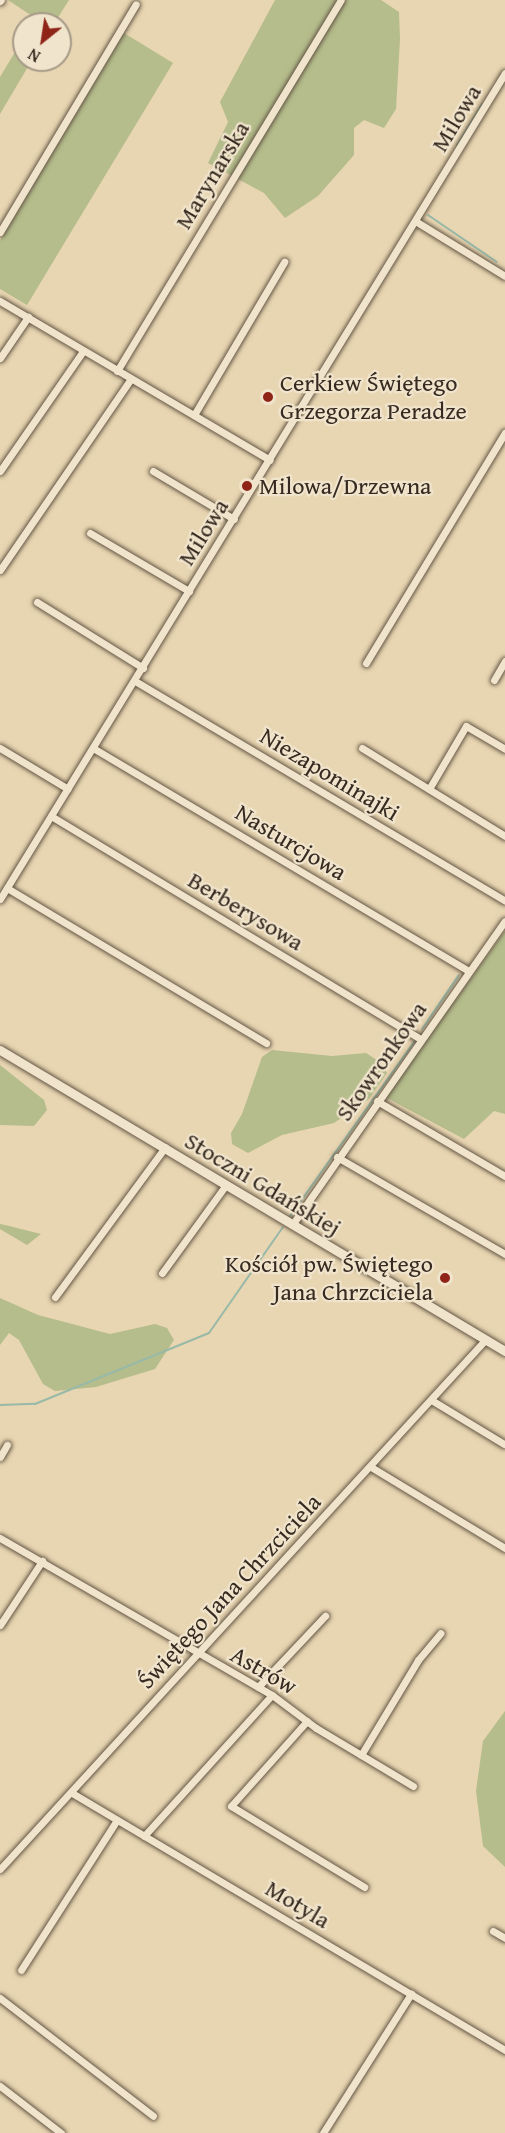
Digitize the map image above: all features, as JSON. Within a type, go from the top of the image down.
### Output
[{"type":"street","name":"Marynarska","points":[[117,371],[341,0]]},
{"type":"street","points":[[0,232],[136,4]]},
{"type":"street","name":"Milowa","points":[[0,899],[417,222],[505,73]]},
{"type":"street","points":[[417,222],[505,276]]},
{"type":"street","points":[[194,415],[284,262]]},
{"type":"street","points":[[0,301],[270,460]]},
{"type":"street","points":[[0,358],[28,317]]},
{"type":"street","points":[[0,471],[83,351]]},
{"type":"street","points":[[0,570],[131,379]]},
{"type":"street","points":[[366,663],[505,433]]},
{"type":"street","points":[[153,471],[234,519]]},
{"type":"street","points":[[90,533],[189,591]]},
{"type":"street","points":[[37,602],[143,668]]},
{"type":"street","points":[[494,680],[505,661]]},
{"type":"street","name":"Niezapominajki","points":[[135,681],[505,901]]},
{"type":"street","points":[[429,789],[466,726],[505,749]]},
{"type":"street","points":[[0,747],[68,789]]},
{"type":"street","name":"Nasturcjowa","points":[[93,747],[469,971]]},
{"type":"street","points":[[362,748],[505,836]]},
{"type":"street","name":"Berberysowa","points":[[51,816],[421,1039]]},
{"type":"street","points":[[7,888],[266,1043]]},
{"type":"street","name":"Skowronkowa","points":[[292,1225],[337,1157],[505,921]]},
{"type":"street","name":"Stoczni Gdańskiej","points":[[0,1050],[505,1352]]},
{"type":"street","points":[[377,1101],[505,1176]]},
{"type":"street","points":[[55,1298],[165,1148]]},
{"type":"street","points":[[337,1157],[505,1254]]},
{"type":"street","points":[[162,1273],[226,1185]]},
{"type":"street","name":"Świętego Jana Chrzciciela","points":[[0,1869],[432,1401],[485,1340]]},
{"type":"street","points":[[432,1401],[504,1444]]},
{"type":"street","points":[[0,1457],[7,1445]]},
{"type":"street","points":[[370,1467],[505,1548]]},
{"type":"street","name":"Astrów","points":[[0,1538],[197,1654],[272,1695],[307,1721],[413,1786]]},
{"type":"street","points":[[0,1625],[42,1561]]},
{"type":"street","points":[[258,1687],[325,1616]]},
{"type":"street","points":[[361,1755],[418,1660],[441,1634]]},
{"type":"street","points":[[144,1836],[272,1695]]},
{"type":"street","points":[[307,1721],[231,1806],[364,1887]]},
{"type":"street","name":"Motyla","points":[[72,1793],[505,2050]]},
{"type":"street","points":[[21,1970],[117,1820]]},
{"type":"street","points":[[493,1931],[505,1938]]},
{"type":"street","points":[[323,2133],[411,1994]]},
{"type":"street","points":[[0,1998],[153,2116]]},
{"type":"street","points":[[0,2085],[61,2133]]},
{"type":"green space","points":[[8,0],[69,0],[62,12],[26,12]]},
{"type":"green space","points":[[275,0],[381,0],[399,12],[400,39],[396,109],[384,128],[364,120],[354,128],[354,155],[318,196],[285,218],[264,193],[208,163],[228,122],[220,102]]},
{"type":"green space","points":[[124,33],[173,63],[27,305],[0,289],[0,240]]},
{"type":"green space","points":[[12,57],[12,72],[25,72],[0,114],[0,77]]},
{"type":"green space","points":[[505,931],[505,1114],[494,1111],[464,1139],[385,1097]]},
{"type":"green space","points":[[272,1050],[332,1056],[366,1053],[380,1062],[387,1073],[369,1099],[334,1123],[282,1135],[248,1153],[232,1144],[231,1133],[242,1114],[262,1057]]},
{"type":"green space","points":[[0,1065],[44,1100],[47,1110],[34,1126],[0,1125]]},
{"type":"green space","points":[[0,1224],[41,1234],[27,1245],[0,1229]]},
{"type":"green space","points":[[0,1298],[38,1315],[110,1334],[155,1324],[167,1328],[174,1340],[155,1369],[96,1387],[55,1391],[43,1384],[19,1340],[9,1333],[0,1345]]},
{"type":"green space","points":[[505,1711],[505,1867],[483,1846],[476,1791],[483,1741]]},
{"type":"waterway","points":[[457,145],[482,104]]},
{"type":"waterway","points":[[428,215],[497,262]]},
{"type":"waterway","points":[[422,1029],[459,975]]},
{"type":"waterway","points":[[290,1216],[414,1042]]},
{"type":"waterway","points":[[0,1405],[35,1404],[209,1333],[283,1227]]},
{"type":"place","name":"Cerkiew Świętego Grzegorza Peradze","points":[[268,397]]},
{"type":"place","name":"Milowa/Drzewna","points":[[247,486]]},
{"type":"place","name":"Kościół pw. Świętego Jana Chrzciciela","points":[[445,1278]]}]
